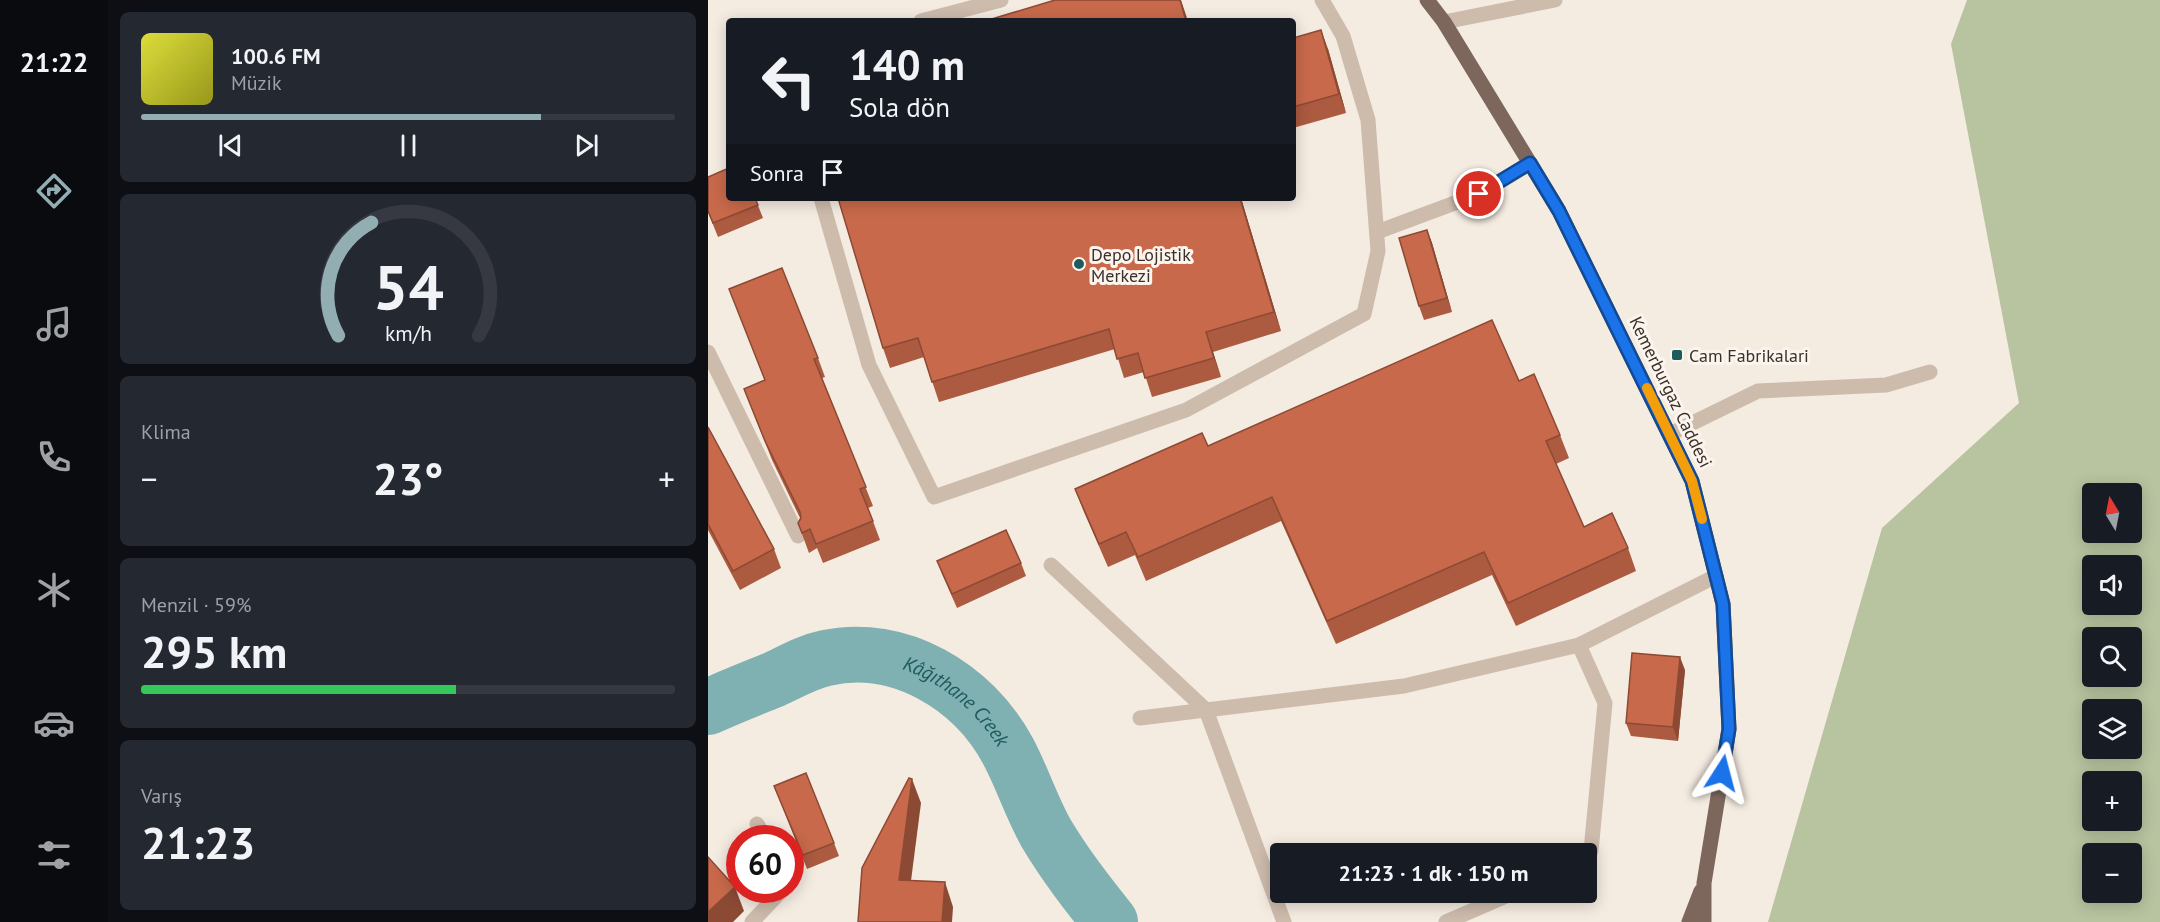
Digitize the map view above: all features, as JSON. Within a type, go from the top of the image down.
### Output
[{"type":"main road","name":"Kemerburgaz Caddesi","points":[[1427,0],[1444,22],[1559,211],[1692,481],[1723,604],[1729,729],[1704,883],[1704,922]]},
{"type":"main road","name":"Kemerburgaz Caddesi","points":[[1689,922],[1704,883]]},
{"type":"street","points":[[932,18],[1000,0]]},
{"type":"street","points":[[822,201],[869,365],[933,497],[1186,410],[1364,314],[1378,251],[1368,120],[1343,36],[1322,0]]},
{"type":"street","points":[[1444,22],[1555,0]]},
{"type":"street","points":[[1377,232],[1479,194],[1530,163]]},
{"type":"street","points":[[708,352],[798,536]]},
{"type":"street","points":[[1670,434],[1758,391],[1886,385],[1929,372]]},
{"type":"street","points":[[1052,565],[1206,710],[1284,922]]},
{"type":"street","points":[[1140,718],[1404,686],[1579,645],[1716,576]]},
{"type":"street","points":[[1579,645],[1605,703],[1591,843]]},
{"type":"street","points":[[752,922],[770,903]]},
{"type":"street","points":[[1446,922],[1490,903]]},
{"type":"green space","points":[[1967,0],[2160,0],[2160,922],[1768,922],[1882,528],[2019,403],[1951,44]]},
{"type":"building","points":[[1055,0],[1180,0],[1185,18],[995,18]]},
{"type":"building","points":[[1321,30],[1339,94],[1296,106],[1296,37]]},
{"type":"building","points":[[726,169],[726,201],[756,201],[758,205],[713,223],[708,211],[708,177]]},
{"type":"building","name":"Depo Lojistik Merkezi","points":[[839,201],[1241,201],[1274,312],[1206,332],[1214,358],[1145,378],[1138,353],[1117,359],[1109,329],[932,382],[918,338],[883,348]]},
{"type":"building","points":[[1427,230],[1447,298],[1419,306],[1399,238]]},
{"type":"building","points":[[782,268],[818,358],[814,359],[866,487],[860,489],[873,521],[816,544],[810,529],[802,533],[798,523],[801,518],[800,512],[765,441],[744,389],[765,380],[729,289]]},
{"type":"building","points":[[1492,320],[1519,381],[1534,374],[1560,435],[1546,441],[1584,527],[1612,513],[1628,548],[1508,603],[1484,552],[1327,621],[1272,497],[1138,557],[1126,532],[1099,544],[1075,489],[1202,433],[1208,446]]},
{"type":"building","points":[[708,427],[774,549],[733,571],[708,524]]},
{"type":"building","points":[[1006,530],[1021,563],[952,594],[937,561]]},
{"type":"building","points":[[1632,653],[1680,657],[1673,727],[1626,723]]},
{"type":"building","points":[[806,773],[834,843],[804,855],[804,825],[790,825],[774,786]]},
{"type":"building","points":[[909,778],[912,779],[899,880],[945,882],[942,922],[858,922],[862,868]]},
{"type":"building","points":[[708,857],[726,877],[726,895],[708,912]]},
{"type":"waterway","name":"Kâğıthane Creek","points":[[708,707],[806,664],[826,658],[853,655],[880,657],[906,663],[931,674],[954,689],[975,707],[993,728],[1008,751],[1046,833],[1110,922]]},
{"type":"slow traffic","points":[[1647,388],[1692,481],[1702,519]]},
{"type":"place","name":"Depo Lojistik Merkezi","points":[[1079,264]]},
{"type":"place","name":"Cam Fabrikalari","points":[[1677,355]]},
{"type":"route","points":[[1479,194],[1530,163],[1559,211],[1692,481],[1723,604],[1729,729],[1722,773]]}]
